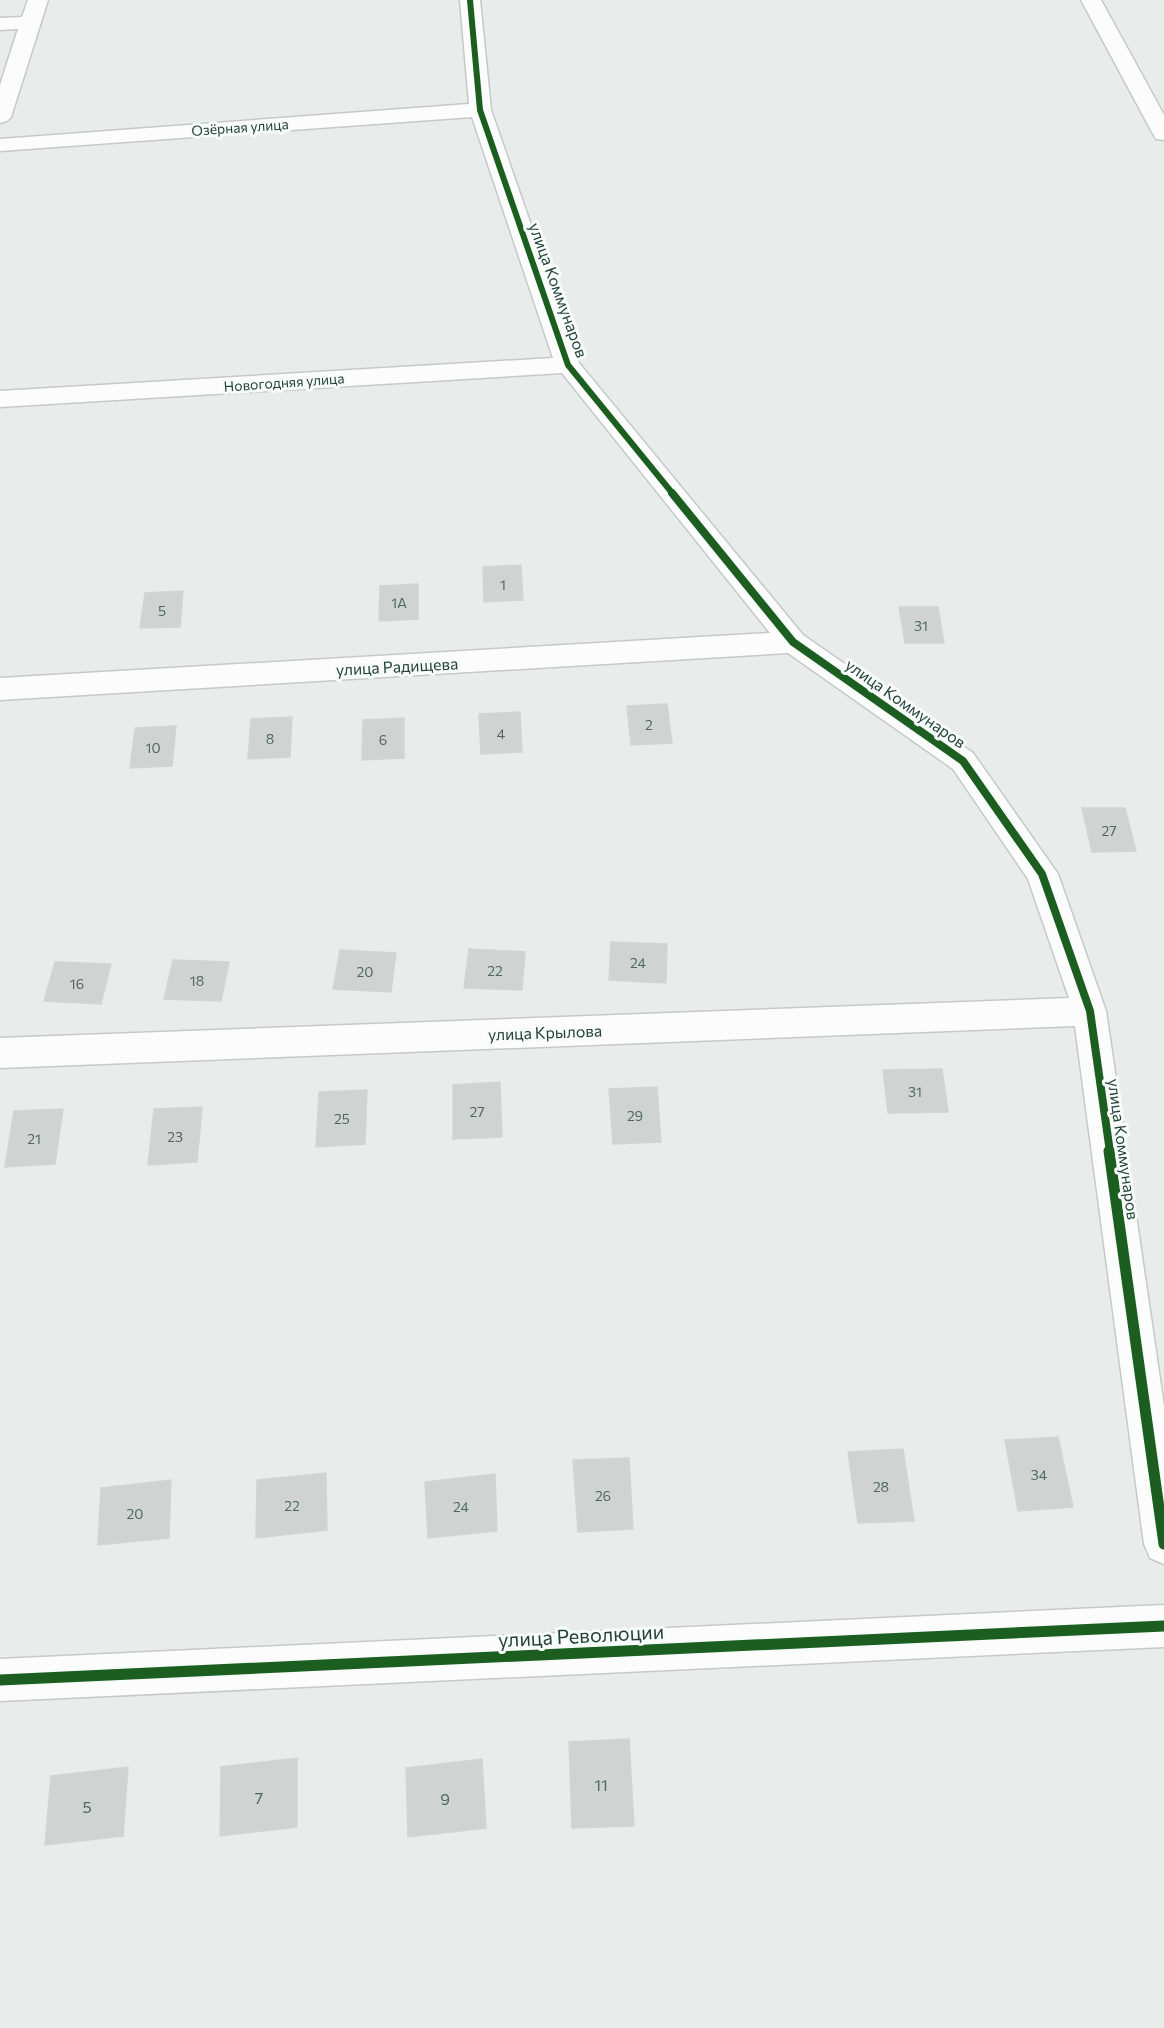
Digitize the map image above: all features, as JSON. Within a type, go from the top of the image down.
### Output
[{"type":"street","points":[[0,117],[38,0]]},
{"type":"street","name":"улица Коммунаров","points":[[470,0],[480,110],[568,364],[793,642],[963,761],[1042,874],[1090,1011],[1164,1545]]},
{"type":"street","points":[[1091,0],[1164,134]]},
{"type":"street","points":[[0,24],[31,23]]},
{"type":"street","name":"Озёрная улица","points":[[0,145],[480,110]]},
{"type":"street","name":"Новогодняя улица","points":[[0,399],[568,364]]},
{"type":"street","name":"улица Радищева","points":[[0,689],[793,642]]},
{"type":"street","name":"улица Крылова","points":[[0,1053],[1090,1011]]},
{"type":"street","name":"улица Революции","points":[[0,1680],[1164,1626]]},
{"type":"building","points":[[521,565],[523,600],[484,602],[483,567]]},
{"type":"building","points":[[418,584],[418,619],[379,621],[380,586]]},
{"type":"building","points":[[183,591],[180,627],[140,628],[145,593]]},
{"type":"building","points":[[899,607],[938,607],[944,643],[905,643]]},
{"type":"building","points":[[667,704],[672,743],[631,745],[627,706]]},
{"type":"building","points":[[520,712],[522,752],[481,754],[479,714]]},
{"type":"building","points":[[292,717],[290,757],[248,759],[251,719]]},
{"type":"building","points":[[404,718],[404,758],[362,760],[363,720]]},
{"type":"building","points":[[176,726],[172,766],[130,768],[135,728]]},
{"type":"building","points":[[1082,808],[1125,808],[1136,851],[1092,852]]},
{"type":"building","points":[[611,942],[667,944],[666,983],[609,980]]},
{"type":"building","points":[[469,949],[525,952],[522,990],[464,988]]},
{"type":"building","points":[[340,950],[396,953],[391,992],[333,989]]},
{"type":"building","points":[[173,960],[229,962],[221,1001],[164,999]]},
{"type":"building","points":[[55,962],[111,964],[101,1004],[44,1001]]},
{"type":"building","points":[[942,1069],[948,1112],[888,1113],[883,1070]]},
{"type":"building","points":[[500,1082],[502,1137],[453,1139],[453,1085]]},
{"type":"building","points":[[657,1087],[661,1142],[613,1144],[609,1089]]},
{"type":"building","points":[[367,1090],[365,1144],[316,1147],[319,1092]]},
{"type":"building","points":[[202,1107],[197,1162],[148,1165],[154,1109]]},
{"type":"building","points":[[63,1109],[55,1164],[5,1167],[14,1111]]},
{"type":"building","points":[[1058,1437],[1073,1507],[1018,1511],[1005,1440]]},
{"type":"building","points":[[903,1449],[914,1521],[858,1523],[848,1452]]},
{"type":"building","points":[[629,1458],[633,1529],[578,1532],[573,1460]]},
{"type":"building","points":[[326,1473],[327,1530],[256,1538],[257,1480]]},
{"type":"building","points":[[495,1474],[497,1531],[428,1538],[425,1482]]},
{"type":"building","points":[[171,1480],[169,1538],[98,1545],[101,1488]]},
{"type":"building","points":[[629,1739],[634,1826],[572,1828],[569,1742]]},
{"type":"building","points":[[297,1758],[297,1827],[220,1836],[221,1767]]},
{"type":"building","points":[[482,1759],[486,1828],[408,1837],[406,1768]]},
{"type":"building","points":[[128,1767],[123,1836],[45,1845],[51,1776]]},
{"type":"cycle path","points":[[470,0],[480,110],[568,365],[793,642],[963,761],[1042,874],[1090,1011],[1164,1544]]},
{"type":"cycle path","points":[[0,1680],[1164,1626]]}]
